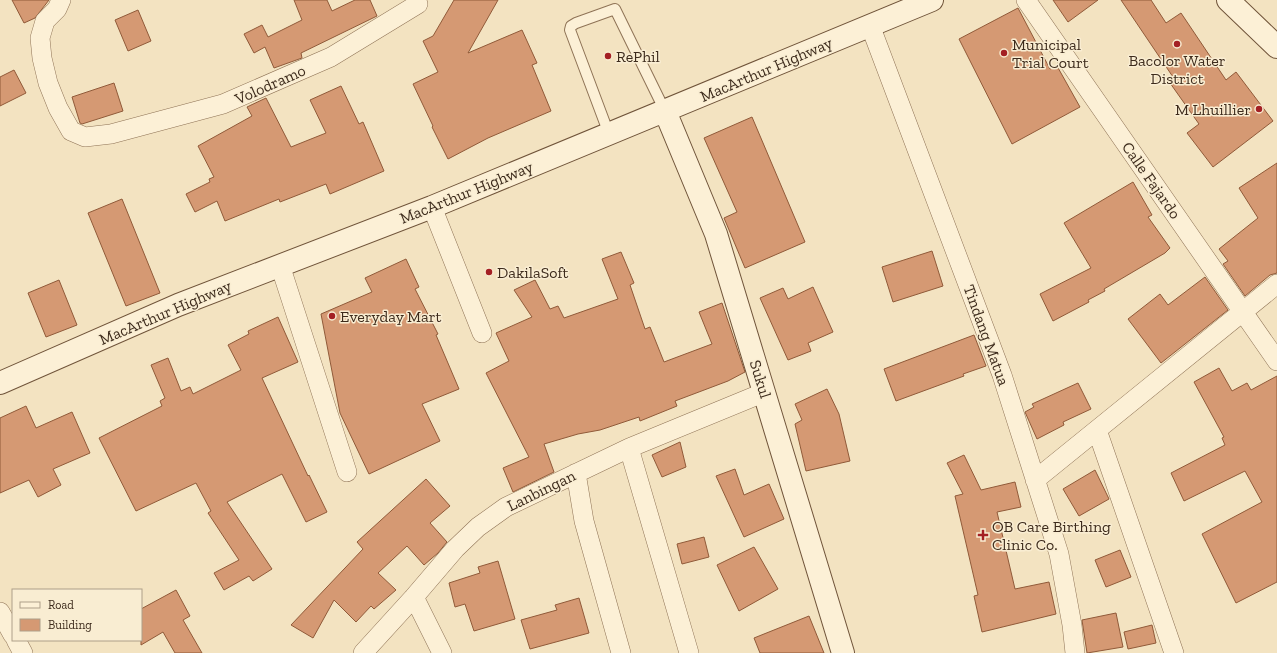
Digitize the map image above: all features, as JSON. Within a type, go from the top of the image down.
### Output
[{"type":"main road","name":"MacArthur Highway","points":[[0,383],[178,304],[432,207],[932,0]]},
{"type":"main road","points":[[1228,0],[1277,47]]},
{"type":"main road","name":"Sukul","points":[[665,111],[716,234],[843,653]]},
{"type":"street","name":"Volodramo","points":[[61,0],[57,9],[45,21],[40,38],[42,58],[48,83],[58,108],[71,131],[86,137],[111,134],[223,104],[330,57],[418,1]]},
{"type":"street","name":"Calle Fajardo","points":[[1026,0],[1277,361]]},
{"type":"street","name":"Tindang Matua","points":[[870,26],[1002,375],[1059,554],[1072,625],[1075,653]]},
{"type":"street","points":[[432,207],[482,332]]},
{"type":"street","points":[[280,265],[347,472]]},
{"type":"street","points":[[1035,480],[1244,313],[1277,284]]},
{"type":"street","name":"Lanbingan","points":[[363,653],[455,549],[478,526],[506,507],[629,448],[765,392]]},
{"type":"street","points":[[1097,430],[1174,653]]},
{"type":"street","points":[[629,448],[689,653]]},
{"type":"street","points":[[576,473],[584,521],[621,653]]},
{"type":"street","points":[[414,597],[442,653]]},
{"type":"street","points":[[0,612],[12,633]]},
{"type":"street","points":[[17,641],[24,653]]},
{"type":"lane","points":[[609,134],[570,30],[571,26],[576,23],[615,9],[665,111]]},
{"type":"building","points":[[12,0],[49,0],[35,18],[24,23]]},
{"type":"building","points":[[294,0],[327,0],[332,11],[355,0],[370,0],[377,16],[301,53],[302,58],[274,68],[265,47],[254,53],[244,34],[262,25],[268,37],[302,20]]},
{"type":"building","points":[[454,0],[498,0],[468,53],[522,30],[537,63],[532,65],[551,111],[488,138],[448,159],[413,84],[438,72],[423,41],[433,36]]},
{"type":"building","points":[[1053,0],[1098,0],[1068,22]]},
{"type":"building","points":[[1121,0],[1151,0],[1166,23],[1181,13],[1226,80],[1236,72],[1273,121],[1213,167],[1187,133],[1199,124],[1170,83],[1175,80]]},
{"type":"building","points":[[1018,8],[1050,69],[1057,66],[1080,107],[1012,144],[959,39]]},
{"type":"building","points":[[138,10],[151,41],[128,51],[115,20]]},
{"type":"building","points":[[14,70],[26,93],[0,106],[0,77]]},
{"type":"building","points":[[114,83],[123,111],[82,124],[80,123],[72,97]]},
{"type":"building","points":[[341,86],[359,124],[363,122],[384,171],[330,194],[326,184],[280,202],[279,199],[225,221],[217,201],[195,212],[186,194],[210,182],[209,179],[214,177],[198,146],[252,116],[247,107],[266,98],[291,147],[326,133],[310,100]]},
{"type":"building","points":[[752,117],[805,242],[745,268],[724,218],[737,212],[704,138]]},
{"type":"building","points":[[1277,163],[1277,273],[1270,275],[1245,296],[1223,264],[1228,261],[1219,249],[1258,218],[1239,188]]},
{"type":"building","points":[[1133,182],[1152,215],[1148,217],[1170,248],[1165,253],[1104,289],[1105,291],[1088,300],[1089,302],[1053,321],[1040,294],[1091,268],[1064,223]]},
{"type":"building","points":[[122,199],[160,293],[126,306],[88,213]]},
{"type":"building","points":[[932,251],[943,286],[893,302],[882,267]]},
{"type":"building","points":[[621,252],[634,283],[630,285],[645,329],[650,327],[664,362],[712,344],[699,312],[722,303],[745,372],[728,381],[675,401],[677,406],[640,421],[639,417],[600,430],[578,434],[544,444],[554,472],[513,492],[503,468],[529,457],[486,373],[509,361],[496,333],[532,317],[514,290],[535,280],[550,309],[558,306],[564,318],[618,299],[602,259]]},
{"type":"building","points":[[406,259],[419,287],[415,289],[438,334],[436,335],[459,389],[422,404],[440,441],[369,474],[340,413],[321,314],[372,292],[365,278]]},
{"type":"building","points":[[1205,277],[1228,310],[1161,363],[1128,319],[1160,294],[1168,305]]},
{"type":"building","points":[[59,280],[77,325],[46,337],[28,293]]},
{"type":"building","points":[[813,287],[833,332],[808,343],[811,351],[788,360],[760,298],[783,288],[788,299]]},
{"type":"building","points":[[278,317],[298,362],[262,378],[308,476],[309,475],[327,512],[306,522],[282,474],[227,502],[272,569],[253,581],[249,576],[224,590],[214,573],[239,560],[208,513],[211,511],[196,483],[136,511],[99,438],[162,406],[160,401],[165,398],[151,365],[168,358],[181,391],[190,387],[193,394],[241,370],[228,345],[249,334],[248,331]]},
{"type":"building","points":[[974,335],[986,366],[963,374],[964,376],[896,401],[884,369]]},
{"type":"building","points":[[1219,368],[1232,391],[1247,383],[1251,390],[1277,376],[1277,582],[1236,603],[1202,534],[1262,502],[1245,471],[1184,501],[1171,473],[1225,445],[1222,438],[1224,437],[1194,382]]},
{"type":"building","points":[[1078,383],[1091,409],[1063,422],[1064,425],[1037,439],[1025,412],[1034,407],[1032,404]]},
{"type":"building","points":[[827,389],[839,414],[850,461],[806,471],[795,424],[802,420],[795,404]]},
{"type":"building","points":[[26,406],[36,428],[72,412],[90,453],[53,469],[61,485],[38,497],[29,480],[0,493],[0,418]]},
{"type":"building","points":[[680,442],[686,467],[662,477],[652,455]]},
{"type":"building","points":[[964,455],[981,490],[1015,482],[1021,507],[997,512],[1015,589],[1049,582],[1056,614],[982,632],[974,596],[978,595],[955,496],[963,494],[947,463]]},
{"type":"building","points":[[735,469],[744,495],[769,484],[784,519],[744,537],[716,476]]},
{"type":"building","points":[[1095,470],[1109,499],[1079,516],[1063,489]]},
{"type":"building","points":[[426,479],[450,506],[430,523],[447,542],[438,553],[424,565],[407,546],[378,573],[396,590],[374,609],[371,606],[356,622],[334,600],[313,638],[291,625],[363,549],[357,542]]},
{"type":"building","points":[[704,537],[709,557],[682,564],[677,544]]},
{"type":"building","points":[[754,547],[778,589],[739,611],[717,565]]},
{"type":"building","points":[[1120,550],[1131,577],[1106,587],[1095,560]]},
{"type":"building","points":[[498,561],[515,619],[474,631],[465,604],[455,607],[449,583],[480,573],[478,567]]},
{"type":"building","points":[[176,590],[190,616],[183,620],[202,653],[175,653],[163,632],[141,645],[142,608]]},
{"type":"building","points":[[579,598],[589,633],[530,649],[521,620],[557,610],[555,605]]},
{"type":"building","points":[[1116,613],[1123,647],[1087,653],[1082,620]]},
{"type":"building","points":[[809,616],[824,653],[760,653],[754,638]]},
{"type":"building","points":[[1152,625],[1156,643],[1128,649],[1124,632]]},
{"type":"place","name":"Bacolor Water District","points":[[1177,44]]},
{"type":"place","name":"Municipal Trial Court","points":[[1004,53]]},
{"type":"place","name":"RePhil","points":[[608,56]]},
{"type":"place","name":"M Lhuillier","points":[[1259,109]]},
{"type":"place","name":"DakilaSoft","points":[[489,272]]},
{"type":"place","name":"Everyday Mart","points":[[332,316]]},
{"type":"place","name":"OB Care Birthing Clinic Co.","points":[[983,535]]}]
